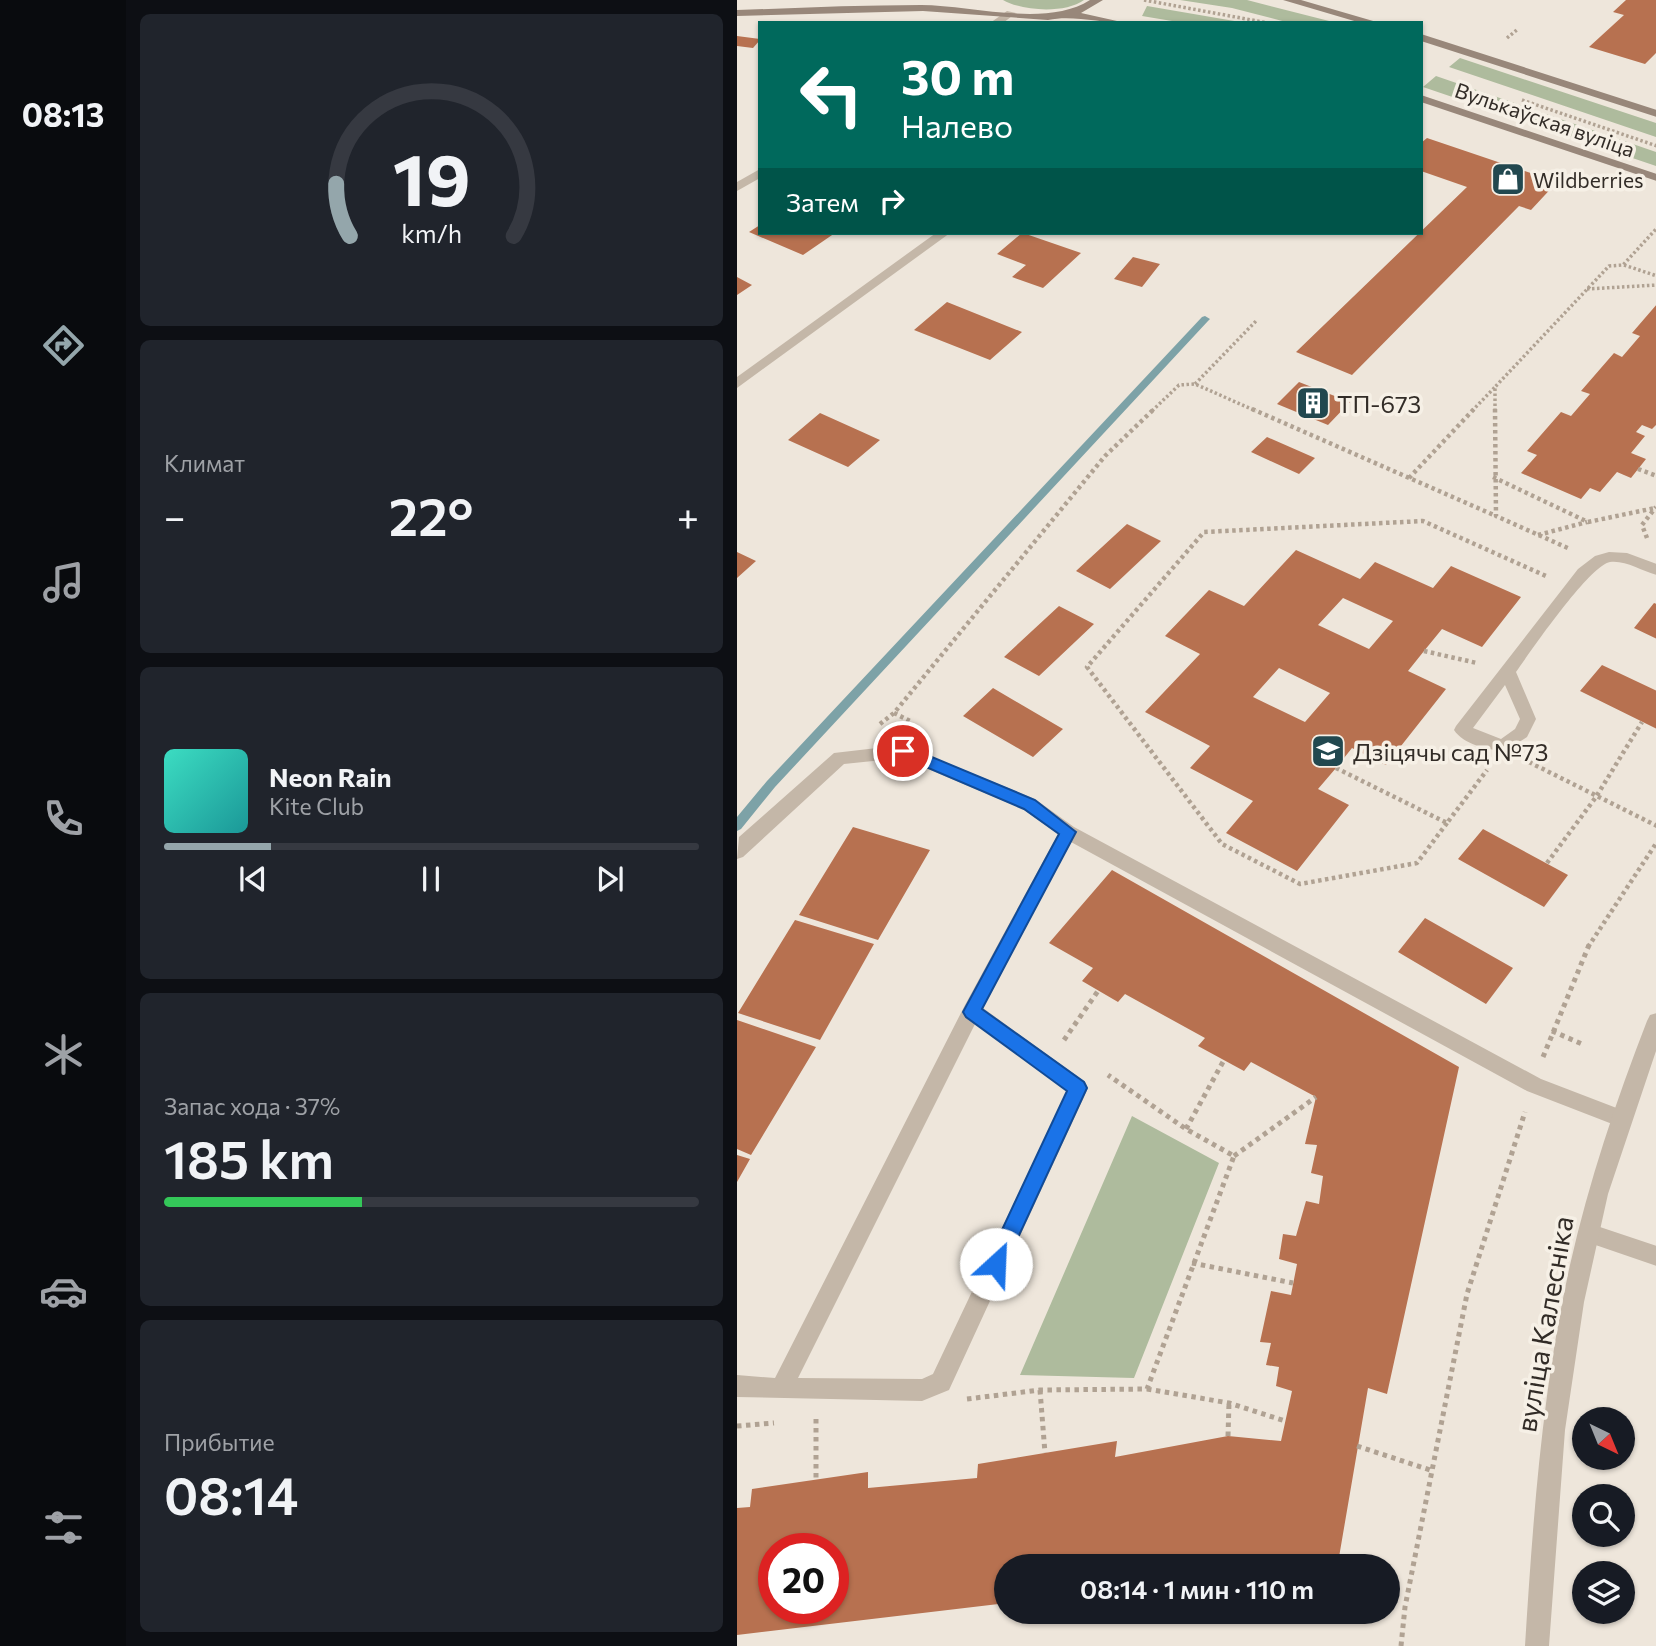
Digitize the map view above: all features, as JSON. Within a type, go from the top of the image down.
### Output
[{"type":"street","points":[[990,0],[1011,13]]},
{"type":"street","points":[[1067,15],[1098,0]]},
{"type":"street","points":[[1288,0],[1367,21]]},
{"type":"street","points":[[737,13],[923,8],[1048,17],[1067,15],[1108,21]]},
{"type":"street","points":[[998,21],[1011,13]]},
{"type":"street","name":"Вулькаўская вуліца","points":[[1423,38],[1656,114]]},
{"type":"street","name":"Вулькаўская вуліца","points":[[1423,98],[1656,178]]},
{"type":"street","points":[[737,187],[758,174]]},
{"type":"street","points":[[737,384],[941,235]]},
{"type":"street","points":[[1507,670],[1529,719],[1521,733],[1503,746],[1478,740],[1462,730],[1507,670],[1594,560],[1611,556],[1656,570]]},
{"type":"street","points":[[737,852],[840,758],[903,751],[1029,804],[1068,832],[1534,1085],[1620,1118]]},
{"type":"street","points":[[781,1389],[972,1012],[1068,832]]},
{"type":"street","points":[[737,1386],[922,1390],[941,1382],[1078,1088],[972,1012]]},
{"type":"street","name":"вуліца Калесніка","points":[[1537,1646],[1547,1490],[1573,1302],[1588,1233],[1620,1118],[1656,1021]]},
{"type":"street","points":[[1588,1233],[1656,1256]]},
{"type":"path","points":[[1144,0],[1257,21]]},
{"type":"path","points":[[1511,96],[1656,146]]},
{"type":"path","points":[[1624,265],[1656,228]]},
{"type":"path","points":[[1409,478],[1609,265],[1624,265],[1656,276]]},
{"type":"path","points":[[1586,289],[1656,285]]},
{"type":"path","points":[[1195,384],[1257,320]]},
{"type":"path","points":[[840,758],[894,713],[1105,456],[1179,385],[1195,384],[1594,560]]},
{"type":"path","points":[[1495,387],[1493,477],[1496,516]]},
{"type":"path","points":[[1638,469],[1656,476]]},
{"type":"path","points":[[1493,477],[1588,522]]},
{"type":"path","points":[[1538,535],[1656,507]]},
{"type":"path","points":[[1652,548],[1642,525],[1656,507]]},
{"type":"path","points":[[1494,761],[1417,863],[1300,884],[1222,844],[1087,667],[1204,532],[1423,521],[1572,588]]},
{"type":"path","points":[[1547,863],[1596,797],[1642,722]]},
{"type":"path","points":[[1521,758],[1656,826]]},
{"type":"path","points":[[1336,768],[1447,823]]},
{"type":"path","points":[[1401,1646],[1405,1607],[1467,1294],[1552,1031],[1587,947],[1656,842]]},
{"type":"path","points":[[1062,1044],[1098,991]]},
{"type":"path","points":[[1552,1031],[1582,1044]]},
{"type":"path","points":[[1186,1129],[1224,1060]]},
{"type":"path","points":[[1096,1067],[1186,1129],[1234,1156]]},
{"type":"path","points":[[1147,1389],[1234,1156],[1316,1097]]},
{"type":"path","points":[[1192,1263],[1293,1283]]},
{"type":"path","points":[[961,1400],[1040,1390],[1147,1389],[1229,1403],[1285,1421]]},
{"type":"path","points":[[1040,1390],[1045,1453]]},
{"type":"path","points":[[1228,1436],[1229,1403]]},
{"type":"path","points":[[803,1420],[829,1417]]},
{"type":"path","points":[[816,1418],[816,1480]]},
{"type":"path","points":[[737,1426],[776,1422]]},
{"type":"path","points":[[1357,1446],[1433,1471]]},
{"type":"green space","points":[[1003,0],[1084,0],[1055,9],[1032,9]]},
{"type":"green space","points":[[1180,0],[1247,0],[1329,21],[1282,21],[1232,8]]},
{"type":"green space","points":[[1147,6],[1234,21],[1172,21],[1142,16]]},
{"type":"green space","points":[[1460,58],[1656,123],[1656,137],[1449,67]]},
{"type":"green space","points":[[1436,76],[1656,152],[1656,166],[1423,87]]},
{"type":"green space","points":[[1132,1116],[1219,1163],[1134,1378],[1020,1375]]},
{"type":"building","points":[[1626,0],[1657,0],[1657,52],[1645,64],[1589,47],[1624,15],[1613,12]]},
{"type":"building","points":[[737,36],[758,39],[753,48],[737,46]]},
{"type":"building","points":[[1427,138],[1557,182],[1531,210],[1519,206],[1352,375],[1296,352],[1417,235],[1423,235],[1423,229],[1467,187],[1423,172],[1423,141]]},
{"type":"building","points":[[758,226],[758,235],[832,235],[803,255],[749,232]]},
{"type":"building","points":[[1020,235],[1028,235],[1081,253],[1043,288],[1012,277],[1026,265],[997,254]]},
{"type":"building","points":[[1133,257],[1160,264],[1142,287],[1114,279]]},
{"type":"building","points":[[737,277],[752,285],[737,295]]},
{"type":"building","points":[[947,302],[1022,332],[990,360],[914,330]]},
{"type":"building","points":[[1657,304],[1657,424],[1652,429],[1642,425],[1636,432],[1645,436],[1631,453],[1646,459],[1631,478],[1617,472],[1600,492],[1590,488],[1581,499],[1521,473],[1537,455],[1527,451],[1561,412],[1571,416],[1590,394],[1581,391],[1614,353],[1622,357],[1640,336],[1632,333]]},
{"type":"building","name":"ТП-673","points":[[1299,382],[1350,402],[1328,425],[1277,404]]},
{"type":"building","points":[[820,413],[880,440],[848,467],[788,440]]},
{"type":"building","points":[[1267,437],[1315,458],[1299,474],[1251,452]]},
{"type":"building","points":[[1127,524],[1161,541],[1110,589],[1076,571]]},
{"type":"building","points":[[1296,550],[1360,579],[1375,562],[1433,588],[1451,566],[1521,597],[1482,647],[1442,629],[1424,651],[1408,671],[1446,689],[1386,765],[1352,748],[1318,789],[1349,805],[1297,871],[1226,833],[1253,801],[1190,768],[1210,746],[1145,712],[1200,654],[1165,636],[1209,590],[1244,606]],"holes":[[[1343,598],[1393,621],[1369,649],[1318,625]],[[1279,668],[1330,693],[1305,722],[1253,697]]]},
{"type":"building","points":[[737,552],[756,561],[737,578]]},
{"type":"building","points":[[1654,603],[1657,604],[1657,639],[1634,628]]},
{"type":"building","points":[[1059,606],[1094,624],[1039,676],[1004,657]]},
{"type":"building","points":[[1602,665],[1657,691],[1657,729],[1580,691]]},
{"type":"building","points":[[993,688],[1063,729],[1033,757],[963,716]]},
{"type":"building","points":[[853,827],[930,850],[878,940],[799,915]]},
{"type":"building","points":[[1483,829],[1568,875],[1544,907],[1458,859]]},
{"type":"building","points":[[1112,870],[1459,1067],[1387,1394],[1368,1388],[1340,1554],[994,1554],[994,1605],[849,1622],[849,1533],[758,1533],[758,1624],[830,1624],[737,1635],[737,1508],[750,1507],[752,1489],[868,1472],[868,1488],[977,1478],[978,1464],[1117,1441],[1115,1457],[1228,1436],[1281,1441],[1292,1391],[1276,1386],[1279,1367],[1266,1365],[1271,1343],[1260,1342],[1271,1291],[1291,1295],[1297,1264],[1279,1259],[1283,1234],[1296,1236],[1306,1201],[1319,1204],[1323,1176],[1311,1173],[1317,1145],[1305,1144],[1316,1097],[1251,1062],[1244,1071],[1198,1046],[1205,1038],[1125,994],[1118,1002],[1082,981],[1093,968],[1049,943]]},
{"type":"building","points":[[1425,918],[1513,968],[1486,1004],[1398,952]]},
{"type":"building","points":[[795,920],[874,944],[820,1040],[738,1013]]},
{"type":"building","points":[[737,1020],[816,1047],[751,1155],[737,1149]]},
{"type":"building","points":[[737,1155],[750,1159],[737,1182]]},
{"type":"waterway","points":[[737,826],[771,784],[1205,319]]},
{"type":"place","name":"Wildberries","points":[[1508,179]]},
{"type":"place","name":"ТП-673","points":[[1313,403]]},
{"type":"place","name":"Дзіцячы сад №73","points":[[1328,751]]},
{"type":"route","points":[[903,751],[1029,804],[1068,832],[972,1012],[1078,1088],[996,1264]]}]
